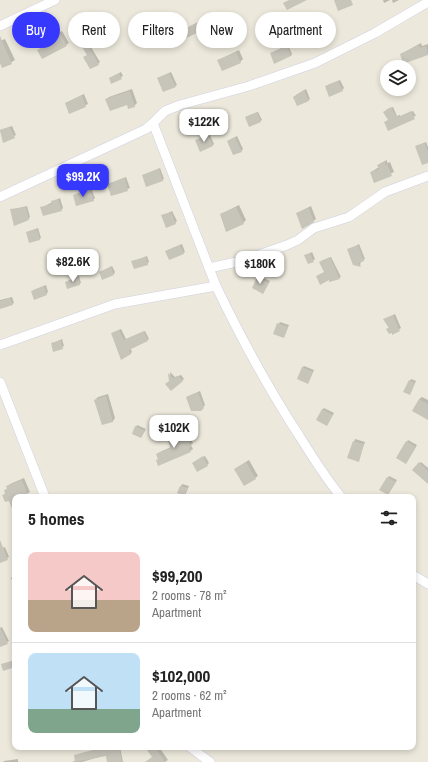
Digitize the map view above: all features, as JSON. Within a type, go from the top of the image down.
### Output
[{"type":"street","points":[[0,26],[55,0]]},
{"type":"street","points":[[0,197],[146,130],[165,111],[180,105],[248,86],[315,63],[375,33],[428,2]]},
{"type":"street","points":[[153,123],[216,286],[244,344],[274,396],[329,482],[339,494]]},
{"type":"street","points":[[209,268],[241,261],[287,245],[298,240],[314,228],[349,217],[385,192],[428,176]]},
{"type":"street","points":[[0,345],[115,304],[216,286]]},
{"type":"street","points":[[0,382],[44,494]]},
{"type":"street","points":[[416,577],[428,584]]},
{"type":"street","points":[[194,750],[210,762]]},
{"type":"building","points":[[289,0],[307,0],[287,10],[283,3]]},
{"type":"building","points":[[334,0],[351,0],[353,5],[338,11]]},
{"type":"building","points":[[196,23],[196,33],[188,37],[188,27]]},
{"type":"building","points":[[60,33],[67,46],[42,59],[37,50],[41,48],[60,48]]},
{"type":"building","points":[[0,36],[12,64],[2,68],[0,63]]},
{"type":"building","points":[[419,45],[420,48],[426,46],[428,55],[414,60],[402,60],[400,54]]},
{"type":"building","points":[[83,48],[90,48],[99,65],[90,69],[83,57],[87,55]]},
{"type":"building","points":[[282,48],[288,48],[291,56],[274,64],[270,53]]},
{"type":"building","points":[[236,52],[241,63],[222,71],[217,60]]},
{"type":"building","points":[[119,73],[122,79],[111,84],[109,78]]},
{"type":"building","points":[[169,73],[176,87],[163,92],[157,78]]},
{"type":"building","points":[[338,81],[343,91],[329,97],[325,86]]},
{"type":"building","points":[[304,90],[309,101],[297,106],[293,97]]},
{"type":"building","points":[[130,91],[135,107],[128,109],[127,105],[110,111],[105,99]]},
{"type":"building","points":[[82,95],[86,107],[69,114],[65,103]]},
{"type":"building","points":[[391,107],[396,116],[399,117],[411,111],[415,119],[388,131],[384,122],[388,120],[383,112]]},
{"type":"building","points":[[257,112],[261,122],[249,127],[245,117]]},
{"type":"building","points":[[10,127],[15,138],[3,143],[0,130]]},
{"type":"building","points":[[208,135],[213,146],[200,152],[195,140]]},
{"type":"building","points":[[235,137],[242,152],[233,155],[227,141]]},
{"type":"building","points":[[425,143],[428,152],[428,163],[422,165],[415,146]]},
{"type":"building","points":[[385,162],[385,165],[387,164],[392,176],[374,183],[370,172],[379,169],[377,165]]},
{"type":"building","points":[[159,169],[163,181],[146,187],[142,175]]},
{"type":"building","points":[[125,178],[128,191],[111,196],[107,184]]},
{"type":"building","points":[[90,189],[94,201],[76,206],[73,195]]},
{"type":"building","points":[[58,199],[62,211],[43,216],[40,207],[52,204],[51,201]]},
{"type":"building","points":[[26,207],[29,220],[14,226],[10,209]]},
{"type":"building","points":[[236,207],[244,224],[226,232],[220,214]]},
{"type":"building","points":[[309,208],[314,222],[316,221],[302,229],[296,213]]},
{"type":"building","points":[[171,212],[176,224],[166,228],[161,215]]},
{"type":"building","points":[[37,229],[40,240],[29,243],[26,232]]},
{"type":"building","points":[[180,245],[184,254],[169,260],[165,251]]},
{"type":"building","points":[[358,245],[364,261],[359,263],[361,267],[353,265],[347,249]]},
{"type":"building","points":[[310,253],[314,262],[308,264],[304,255]]},
{"type":"building","points":[[146,257],[148,265],[134,269],[131,261]]},
{"type":"building","points":[[330,257],[340,279],[329,282],[329,280],[320,285],[316,276],[324,272],[319,262]]},
{"type":"building","points":[[111,267],[114,275],[102,280],[99,272]]},
{"type":"building","points":[[78,277],[80,285],[67,289],[65,282]]},
{"type":"building","points":[[257,277],[269,283],[263,294],[252,288]]},
{"type":"building","points":[[44,286],[47,295],[34,300],[31,291]]},
{"type":"building","points":[[10,298],[13,305],[0,309],[0,301]]},
{"type":"building","points":[[393,315],[400,331],[392,335],[392,333],[389,334],[386,329],[389,328],[383,319]]},
{"type":"building","points":[[277,323],[288,327],[284,338],[273,334]]},
{"type":"building","points":[[119,330],[124,340],[144,331],[148,341],[129,350],[131,354],[121,360],[111,333]]},
{"type":"building","points":[[61,340],[63,349],[53,352],[51,343]]},
{"type":"building","points":[[302,367],[313,372],[308,384],[297,379]]},
{"type":"building","points":[[168,373],[173,378],[179,376],[183,381],[171,391],[165,384],[169,381]]},
{"type":"building","points":[[409,380],[415,383],[410,395],[403,392]]},
{"type":"building","points":[[198,392],[204,408],[201,411],[191,411],[186,397]]},
{"type":"building","points":[[106,396],[113,422],[102,425],[94,400]]},
{"type":"building","points":[[419,399],[428,404],[428,420],[412,411]]},
{"type":"building","points":[[322,409],[333,415],[327,426],[316,420]]},
{"type":"building","points":[[135,426],[145,431],[141,438],[132,434]]},
{"type":"building","points":[[179,431],[183,440],[188,438],[191,452],[158,466],[156,454],[171,448],[166,436]]},
{"type":"building","points":[[353,441],[364,444],[359,462],[347,458]]},
{"type":"building","points":[[406,441],[416,447],[406,464],[396,458]]},
{"type":"building","points":[[203,456],[208,466],[197,472],[192,463]]},
{"type":"building","points":[[246,462],[256,479],[244,486],[234,469]]},
{"type":"building","points":[[419,462],[428,471],[428,484],[412,470]]},
{"type":"building","points":[[387,477],[396,482],[389,494],[379,490]]},
{"type":"building","points":[[22,480],[28,494],[12,494],[12,508],[9,501],[5,502],[2,495],[5,494],[4,490],[7,489],[6,486]]},
{"type":"building","points":[[180,486],[188,488],[186,494],[177,493]]},
{"type":"building","points":[[0,540],[8,560],[0,563]]},
{"type":"building","points":[[0,627],[8,644],[0,647]]},
{"type":"building","points":[[12,661],[12,668],[3,671],[1,664]]},
{"type":"building","points":[[93,750],[120,750],[122,762],[107,762],[106,756],[75,762],[74,755]]},
{"type":"building","points":[[147,750],[157,750],[165,762],[145,762],[152,757]]}]
